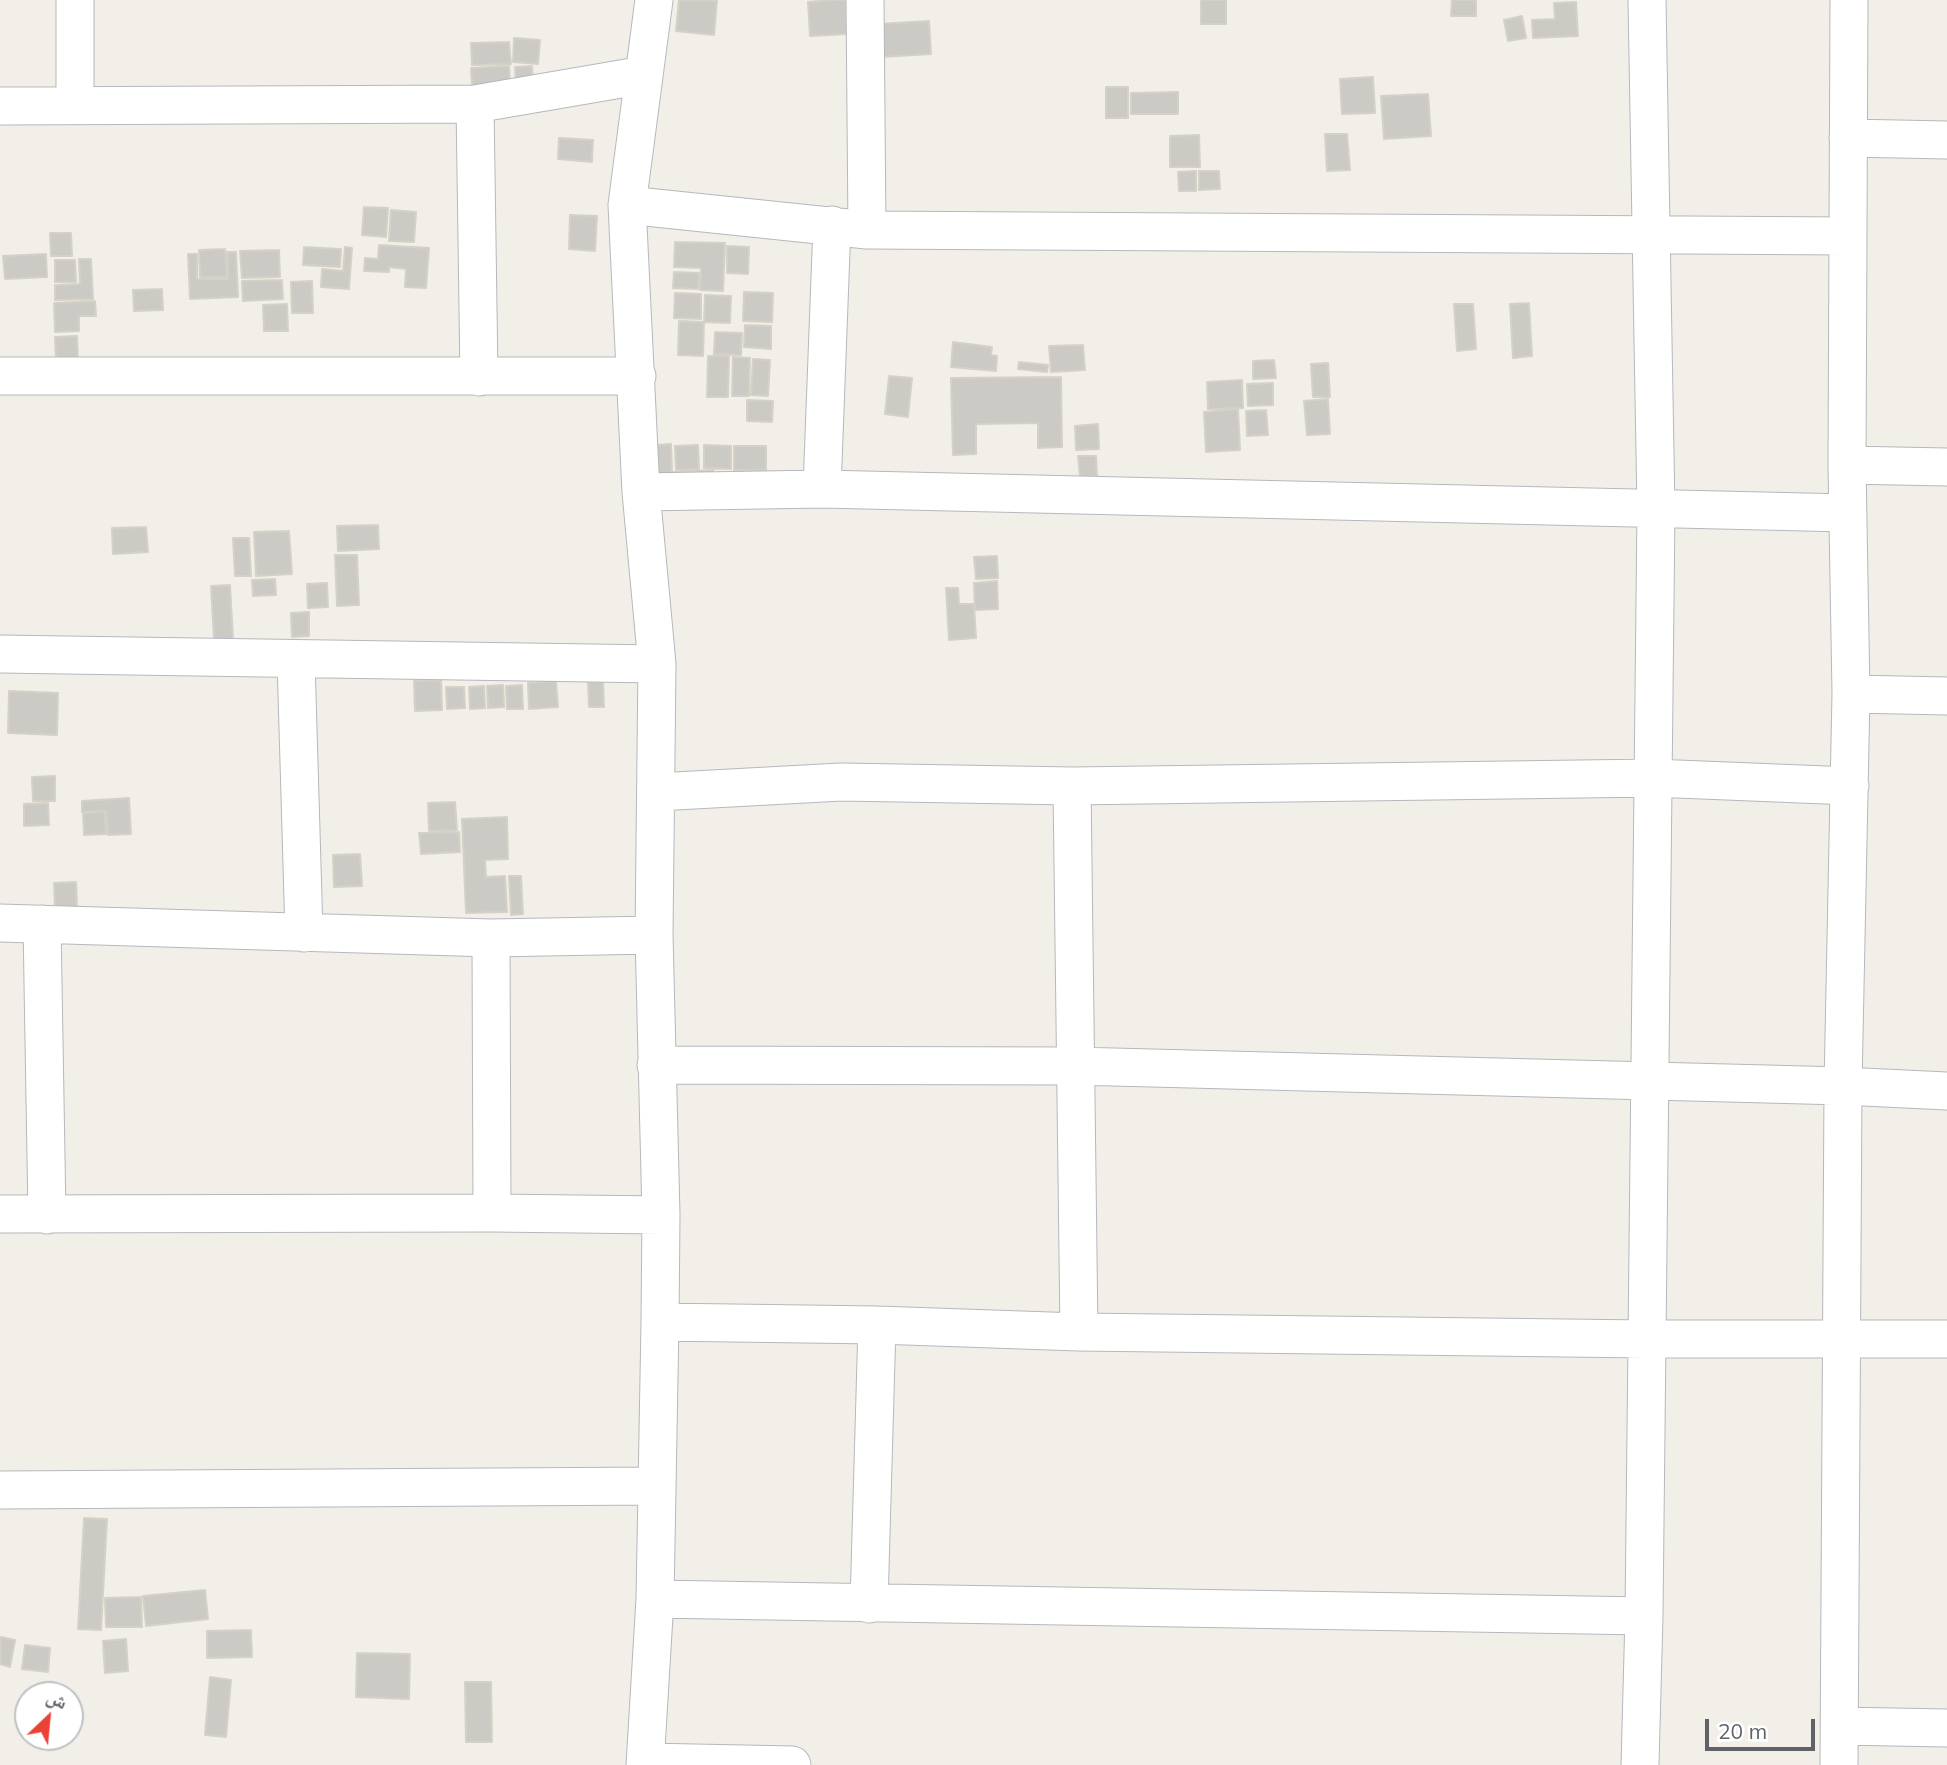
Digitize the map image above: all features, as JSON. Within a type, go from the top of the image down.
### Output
[{"type":"street","points":[[75,0],[75,104]]},
{"type":"street","points":[[654,0],[626,205],[641,492],[657,664],[654,935],[661,1215],[660,1322],[655,1599],[645,1763],[792,1765]]},
{"type":"street","points":[[822,489],[850,227],[865,0]]},
{"type":"street","points":[[1640,1765],[1644,1616],[1656,509],[1647,0]]},
{"type":"street","points":[[1839,1765],[1843,1086],[1851,694],[1847,465],[1849,0]]},
{"type":"street","points":[[0,106],[475,103],[644,75]]},
{"type":"street","points":[[475,103],[479,377]]},
{"type":"street","points":[[1848,138],[1947,140]]},
{"type":"street","points":[[626,205],[850,227],[1848,236]]},
{"type":"street","points":[[0,376],[637,376]]},
{"type":"street","points":[[1847,465],[1947,467]]},
{"type":"street","points":[[641,492],[822,489],[1848,513]]},
{"type":"street","points":[[0,654],[657,664]]},
{"type":"street","points":[[296,660],[304,933]]},
{"type":"street","points":[[1851,694],[1947,696]]},
{"type":"street","points":[[657,792],[841,782],[1072,786],[1653,778],[1850,786]]},
{"type":"street","points":[[1072,786],[1079,1332]]},
{"type":"street","points":[[0,923],[491,938],[654,935]]},
{"type":"street","points":[[42,924],[47,1215]]},
{"type":"street","points":[[491,938],[492,1213]]},
{"type":"street","points":[[656,1065],[1075,1066],[1947,1091]]},
{"type":"street","points":[[0,1214],[661,1215]]},
{"type":"street","points":[[660,1322],[877,1325],[1079,1332],[1647,1339],[1947,1339]]},
{"type":"street","points":[[869,1604],[877,1325]]},
{"type":"street","points":[[0,1490],[657,1486]]},
{"type":"street","points":[[655,1599],[1644,1616]]},
{"type":"street","points":[[1840,1726],[1947,1728]]},
{"type":"building","points":[[679,0],[717,1],[714,35],[676,31]]},
{"type":"building","points":[[845,0],[847,34],[810,36],[808,2]]},
{"type":"building","points":[[1201,0],[1226,0],[1226,24],[1201,24]]},
{"type":"building","points":[[1452,0],[1476,0],[1476,16],[1451,16]]},
{"type":"building","points":[[1576,2],[1578,36],[1533,38],[1532,20],[1555,19],[1554,3]]},
{"type":"building","points":[[1522,16],[1526,38],[1508,41],[1504,20]]},
{"type":"building","points":[[929,21],[931,54],[881,57],[879,24]]},
{"type":"building","points":[[514,38],[540,40],[538,64],[513,62]]},
{"type":"building","points":[[509,42],[511,64],[472,65],[471,43]]},
{"type":"building","points":[[509,66],[510,85],[472,86],[471,68]]},
{"type":"building","points":[[532,66],[533,84],[516,84],[515,67]]},
{"type":"building","points":[[1373,77],[1375,113],[1342,114],[1340,79]]},
{"type":"building","points":[[1106,87],[1128,87],[1128,118],[1106,118]]},
{"type":"building","points":[[1178,92],[1178,114],[1131,114],[1131,93]]},
{"type":"building","points":[[1428,94],[1431,136],[1384,139],[1381,96]]},
{"type":"building","points":[[1325,134],[1347,134],[1350,170],[1327,171]]},
{"type":"building","points":[[1199,135],[1200,167],[1170,167],[1170,136]]},
{"type":"building","points":[[559,138],[593,140],[592,162],[558,159]]},
{"type":"building","points":[[1196,171],[1196,191],[1179,191],[1178,172]]},
{"type":"building","points":[[1199,171],[1219,171],[1220,189],[1199,190]]},
{"type":"building","points":[[364,207],[388,208],[386,237],[362,235]]},
{"type":"building","points":[[391,210],[416,212],[414,242],[389,241]]},
{"type":"building","points":[[570,215],[597,216],[595,251],[569,249]]},
{"type":"building","points":[[50,233],[71,233],[72,256],[51,256]]},
{"type":"building","points":[[675,242],[725,243],[723,291],[700,290],[701,268],[674,267]]},
{"type":"building","points":[[379,245],[429,248],[426,288],[405,287],[406,269],[389,267],[389,272],[364,271],[365,258],[378,259]]},
{"type":"building","points":[[727,246],[749,247],[748,274],[727,273]]},
{"type":"building","points":[[304,247],[341,249],[340,267],[303,265]]},
{"type":"building","points":[[345,247],[352,248],[349,289],[321,287],[322,269],[343,271]]},
{"type":"building","points":[[225,249],[227,277],[200,277],[199,250]]},
{"type":"building","points":[[279,250],[280,277],[242,278],[240,251]]},
{"type":"building","points":[[227,252],[236,252],[238,297],[190,299],[188,254],[197,254],[197,279],[228,279]]},
{"type":"building","points":[[46,254],[47,277],[5,279],[3,256]]},
{"type":"building","points":[[79,259],[91,259],[93,299],[55,300],[55,285],[80,284]]},
{"type":"building","points":[[55,260],[75,260],[76,282],[55,282]]},
{"type":"building","points":[[674,272],[699,273],[698,289],[673,288]]},
{"type":"building","points":[[282,280],[283,299],[243,301],[242,281]]},
{"type":"building","points":[[312,281],[313,313],[292,313],[291,282]]},
{"type":"building","points":[[162,289],[163,310],[134,311],[133,290]]},
{"type":"building","points":[[744,292],[773,293],[772,322],[743,321]]},
{"type":"building","points":[[675,293],[701,294],[701,319],[674,318]]},
{"type":"building","points":[[705,295],[731,296],[730,323],[704,322]]},
{"type":"building","points":[[95,301],[96,316],[79,316],[79,331],[55,332],[54,303]]},
{"type":"building","points":[[1529,303],[1532,356],[1513,358],[1510,304]]},
{"type":"building","points":[[287,304],[288,331],[264,331],[263,305]]},
{"type":"building","points":[[1454,304],[1473,304],[1476,349],[1457,351]]},
{"type":"building","points":[[679,321],[704,322],[703,356],[678,355]]},
{"type":"building","points":[[745,325],[771,326],[771,349],[744,347]]},
{"type":"building","points":[[715,332],[742,333],[741,355],[714,354]]},
{"type":"building","points":[[77,336],[78,358],[56,360],[55,337]]},
{"type":"building","points":[[953,342],[992,347],[991,355],[997,356],[996,371],[951,367]]},
{"type":"building","points":[[1083,345],[1085,370],[1051,372],[1049,346]]},
{"type":"building","points":[[708,356],[729,356],[728,397],[707,397]]},
{"type":"building","points":[[733,357],[750,358],[749,396],[732,396]]},
{"type":"building","points":[[753,359],[770,360],[768,396],[751,395]]},
{"type":"building","points":[[1274,360],[1276,378],[1253,379],[1253,361]]},
{"type":"building","points":[[1019,362],[1048,365],[1047,372],[1018,369]]},
{"type":"building","points":[[1328,363],[1330,397],[1313,397],[1311,364]]},
{"type":"building","points":[[889,376],[912,378],[908,417],[885,414]]},
{"type":"building","points":[[1061,377],[1062,447],[1038,448],[1038,423],[976,424],[976,454],[953,455],[951,378]]},
{"type":"building","points":[[1242,380],[1243,408],[1208,409],[1207,382]]},
{"type":"building","points":[[1273,383],[1273,405],[1248,406],[1247,384]]},
{"type":"building","points":[[1328,399],[1330,434],[1307,435],[1304,401]]},
{"type":"building","points":[[747,400],[773,401],[772,422],[747,421]]},
{"type":"building","points":[[1238,409],[1240,450],[1206,452],[1204,412]]},
{"type":"building","points":[[1266,410],[1268,435],[1247,436],[1246,411]]},
{"type":"building","points":[[1098,424],[1099,449],[1076,450],[1075,426]]},
{"type":"building","points":[[671,444],[672,472],[713,470],[713,484],[658,485],[656,445]]},
{"type":"building","points":[[698,445],[699,469],[676,470],[675,446]]},
{"type":"building","points":[[704,445],[731,446],[731,469],[704,468]]},
{"type":"building","points":[[734,446],[766,446],[766,470],[734,470]]},
{"type":"building","points":[[1078,456],[1096,456],[1097,476],[1080,477]]},
{"type":"building","points":[[378,525],[379,549],[338,551],[337,526]]},
{"type":"building","points":[[146,527],[148,552],[113,554],[112,528]]},
{"type":"building","points":[[289,531],[292,574],[256,576],[254,532]]},
{"type":"building","points":[[233,538],[249,538],[251,576],[235,576]]},
{"type":"building","points":[[335,555],[357,555],[359,605],[337,606]]},
{"type":"building","points":[[997,556],[998,578],[976,579],[974,557]]},
{"type":"building","points":[[275,579],[276,595],[253,596],[252,580]]},
{"type":"building","points":[[997,581],[998,609],[975,610],[974,583]]},
{"type":"building","points":[[327,583],[328,607],[308,608],[307,584]]},
{"type":"building","points":[[230,585],[233,639],[214,640],[211,586]]},
{"type":"building","points":[[946,588],[958,588],[959,604],[974,604],[976,638],[949,640]]},
{"type":"building","points":[[309,612],[309,636],[292,637],[291,613]]},
{"type":"building","points":[[441,680],[442,710],[415,711],[414,681]]},
{"type":"building","points":[[556,681],[558,707],[529,709],[528,683]]},
{"type":"building","points":[[588,682],[603,682],[604,707],[589,707]]},
{"type":"building","points":[[503,685],[504,707],[488,708],[487,686]]},
{"type":"building","points":[[522,685],[523,709],[507,709],[506,686]]},
{"type":"building","points":[[484,686],[485,708],[470,709],[469,687]]},
{"type":"building","points":[[446,687],[464,687],[465,708],[447,709]]},
{"type":"building","points":[[9,691],[58,693],[57,735],[8,733]]},
{"type":"building","points":[[55,776],[55,801],[33,801],[32,777]]},
{"type":"building","points":[[129,798],[131,834],[108,835],[106,811],[82,812],[82,801]]},
{"type":"building","points":[[455,802],[457,830],[429,831],[428,803]]},
{"type":"building","points":[[48,803],[49,825],[24,826],[24,804]]},
{"type":"building","points":[[105,811],[106,834],[84,835],[83,813]]},
{"type":"building","points":[[507,817],[508,859],[485,860],[486,877],[505,876],[507,912],[466,913],[462,819]]},
{"type":"building","points":[[459,832],[460,852],[421,854],[419,833]]},
{"type":"building","points":[[360,854],[362,886],[334,887],[333,855]]},
{"type":"building","points":[[509,876],[521,876],[523,914],[511,915]]},
{"type":"building","points":[[76,882],[77,907],[55,908],[54,883]]},
{"type":"building","points":[[84,1518],[107,1519],[101,1630],[78,1629]]},
{"type":"building","points":[[205,1590],[208,1619],[146,1626],[143,1596]]},
{"type":"building","points":[[141,1597],[142,1627],[106,1627],[105,1598]]},
{"type":"building","points":[[251,1630],[252,1657],[207,1658],[207,1631]]},
{"type":"building","points":[[1,1637],[15,1640],[10,1667],[0,1664]]},
{"type":"building","points":[[126,1639],[128,1671],[105,1673],[103,1641]]},
{"type":"building","points":[[25,1645],[50,1648],[48,1672],[22,1669]]},
{"type":"building","points":[[357,1653],[410,1654],[409,1699],[356,1697]]},
{"type":"building","points":[[210,1677],[231,1680],[226,1737],[205,1735]]},
{"type":"building","points":[[465,1682],[491,1682],[492,1742],[466,1742]]}]
